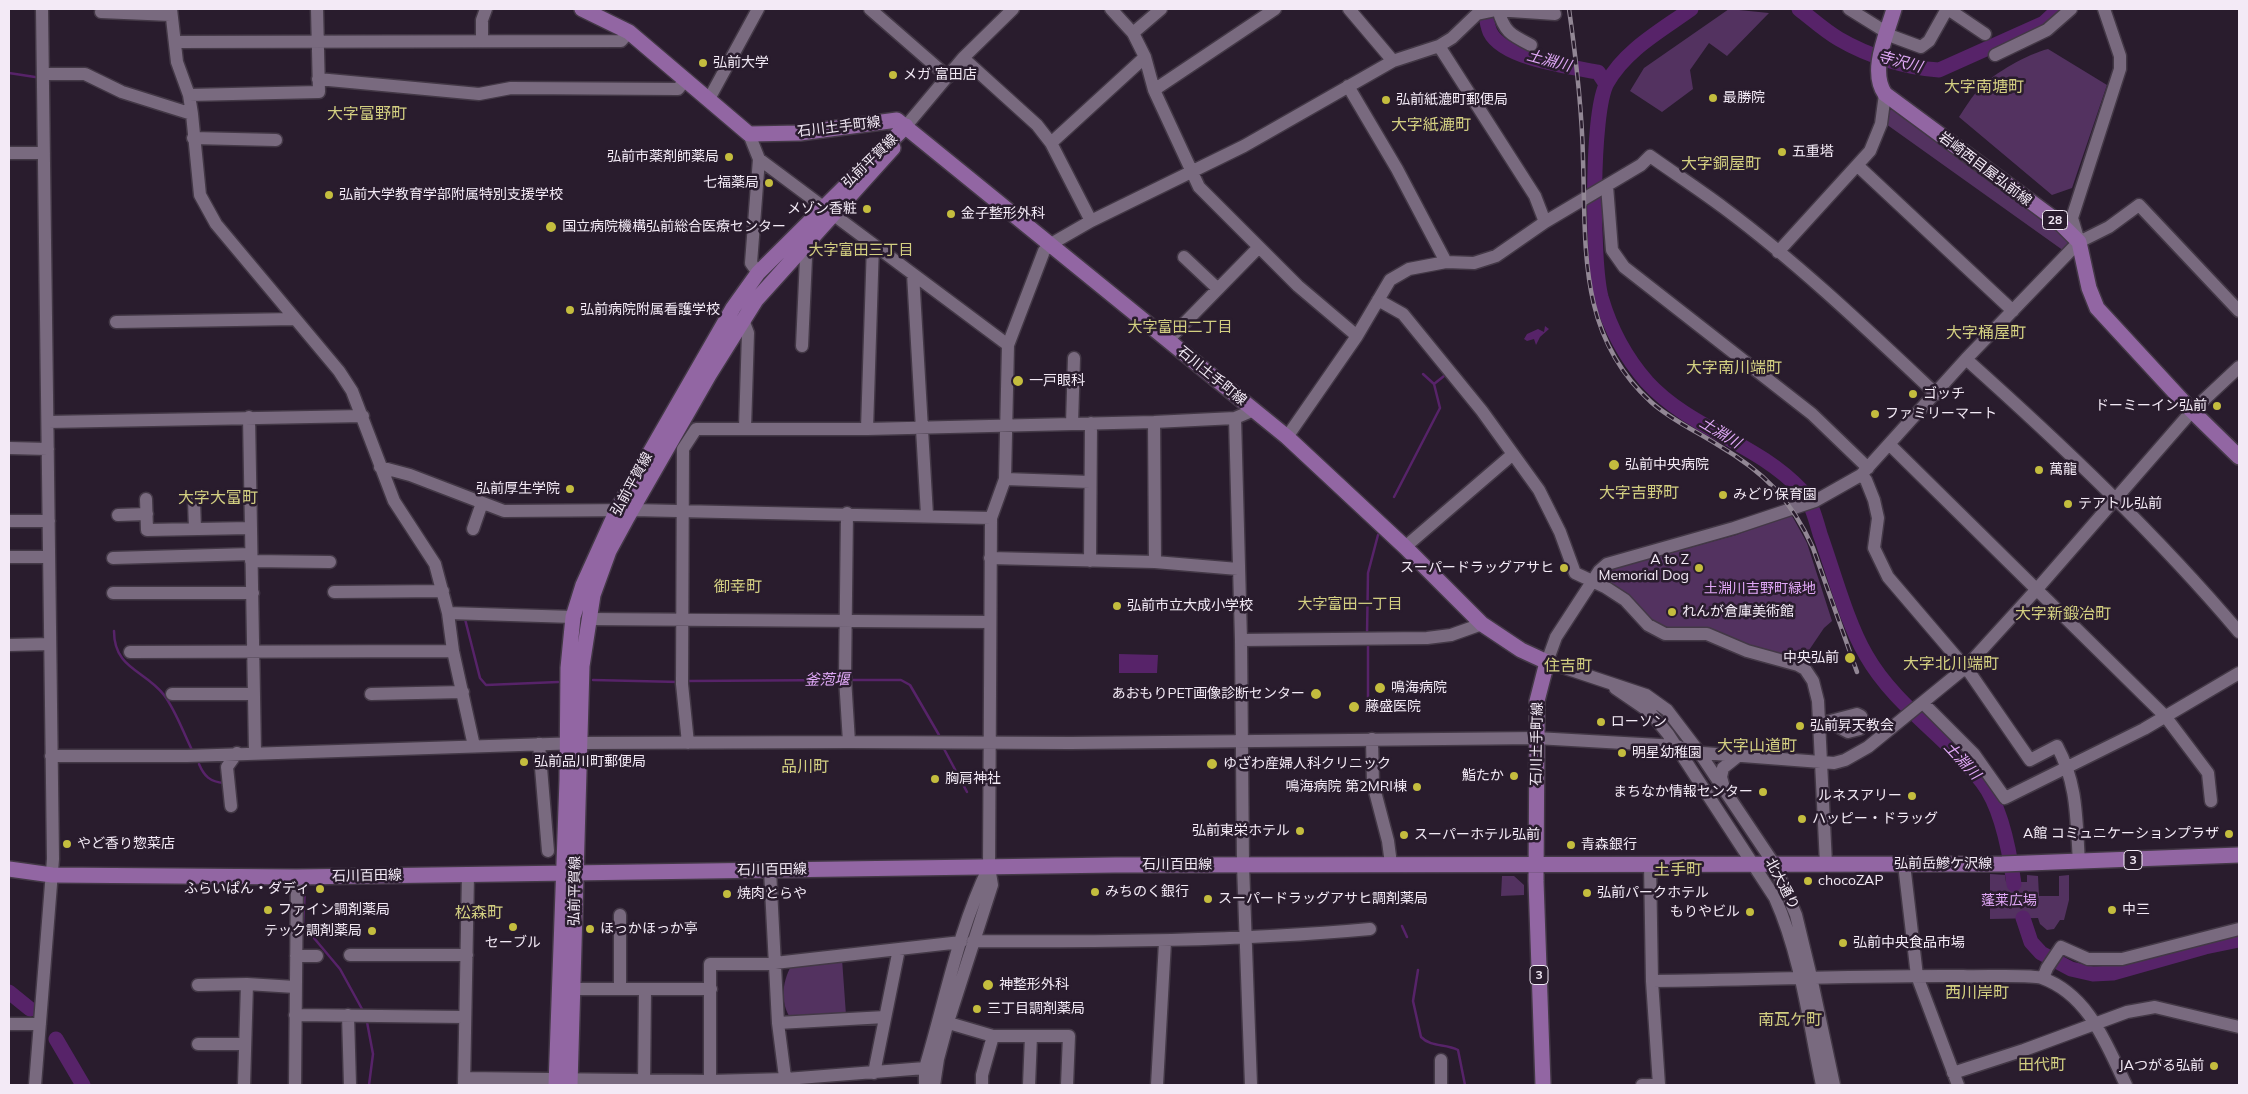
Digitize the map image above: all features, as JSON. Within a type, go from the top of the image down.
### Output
[{"type":"main road","points":[[582,9],[629,32],[749,134]]},
{"type":"main road","points":[[1886,94],[1878,82],[1879,66],[1894,9]]},
{"type":"main road","name":"岩崎西目屋弘前線","points":[[1886,94],[2061,224],[2079,242]]},
{"type":"main road","name":"石川土手町線","points":[[749,134],[800,133],[897,120],[1287,437],[1404,547],[1482,624],[1521,650],[1546,662],[1537,702],[1536,864]]},
{"type":"main road","name":"弘前平賀線","points":[[563,1082],[574,743],[568,668],[580,618],[583,585],[625,510],[704,355],[758,273],[829,211],[906,126]]},
{"type":"main road","name":"弘前平賀線","points":[[625,510],[743,320],[767,287],[802,250],[829,211]]},
{"type":"main road","name":"28","points":[[2079,242],[2089,288],[2097,308],[2192,411],[2239,457]]},
{"type":"main road","name":"3","points":[[2079,862],[2239,855]]},
{"type":"main road","name":"弘前岳鰺ケ沢線","points":[[1536,864],[2027,864],[2079,862]]},
{"type":"main road","name":"石川百田線","points":[[9,869],[52,875],[297,877],[1243,864],[1536,864]]},
{"type":"main road","name":"3","points":[[1536,864],[1543,1085]]},
{"type":"street","points":[[35,1085],[52,875],[42,9]]},
{"type":"street","points":[[189,95],[319,92],[316,42],[317,9]]},
{"type":"street","points":[[482,41],[482,20],[486,9]]},
{"type":"street","points":[[710,99],[758,9]]},
{"type":"street","points":[[870,9],[948,77]]},
{"type":"street","points":[[906,126],[963,58],[1013,9]]},
{"type":"street","points":[[1111,9],[1133,33],[1145,57],[1154,90],[1200,187],[1298,286],[1357,336]]},
{"type":"street","points":[[1133,33],[1161,9]]},
{"type":"street","points":[[1154,90],[1275,9]]},
{"type":"street","points":[[1349,9],[1393,61]]},
{"type":"street","points":[[1849,9],[1887,34],[1921,47],[1929,41],[1948,9],[1985,34]]},
{"type":"street","points":[[1995,55],[2054,26],[2072,9]]},
{"type":"street","points":[[2079,242],[2072,218],[2120,69],[2120,56],[2104,9]]},
{"type":"street","points":[[1498,10],[1503,27],[1512,35],[1531,45]]},
{"type":"street","points":[[925,1085],[925,1068],[944,1021],[967,942],[992,885],[989,867],[988,742],[991,518],[1005,479],[1008,425],[1008,344],[1044,251],[1050,244],[1091,221],[1244,146],[1393,61],[1439,46],[1452,38],[1479,14],[1498,10],[1555,14]]},
{"type":"street","points":[[101,12],[171,12],[177,62],[189,95],[200,195],[207,211],[339,371],[352,391],[394,501],[434,564],[448,613],[453,651],[474,746]]},
{"type":"street","points":[[175,42],[621,41],[629,32]]},
{"type":"street","points":[[1439,46],[1535,196],[1544,222]]},
{"type":"street","points":[[1051,143],[1145,57]]},
{"type":"street","points":[[963,58],[1037,125],[1051,143],[1091,221]]},
{"type":"street","points":[[43,74],[85,74],[122,92],[192,114]]},
{"type":"street","points":[[318,79],[479,94],[511,88],[678,89],[686,79]]},
{"type":"street","points":[[1348,86],[1397,169],[1446,262]]},
{"type":"street","points":[[1778,252],[1858,166],[1874,142],[1886,94]]},
{"type":"street","points":[[749,134],[759,159],[751,263],[758,273]]},
{"type":"street","points":[[193,138],[276,140]]},
{"type":"street","points":[[9,153],[44,153]]},
{"type":"street","points":[[1287,437],[1357,336],[1390,280],[1409,269],[1446,262],[1474,263],[1496,256],[1544,222],[1642,165],[1650,156],[1724,208],[1778,252],[1863,325],[1936,394]]},
{"type":"street","points":[[759,159],[1008,344]]},
{"type":"street","points":[[1858,166],[2013,311]]},
{"type":"street","points":[[1607,186],[1612,250],[1624,267],[1812,414],[1864,471],[1878,518],[1874,548],[1888,577],[1966,667],[2030,760],[2058,746],[2069,768],[2076,813],[2079,862]]},
{"type":"street","points":[[1606,683],[1546,662],[1556,637],[1599,571],[1607,564],[1734,528],[1812,502],[1864,471],[1890,445],[1966,359],[2079,242],[2109,227],[2139,205],[2239,311]]},
{"type":"street","points":[[867,428],[873,244]]},
{"type":"street","points":[[1168,340],[1259,247]]},
{"type":"street","points":[[802,250],[806,258],[802,346]]},
{"type":"street","points":[[1184,257],[1218,289]]},
{"type":"street","points":[[913,274],[927,515]]},
{"type":"street","points":[[1378,300],[1403,314],[1482,411],[1539,490],[1560,532],[1575,573],[1625,600],[1648,625],[1665,634],[1707,634],[1748,651],[1775,657],[1805,669],[1816,690],[1824,723],[1821,763],[1826,864]]},
{"type":"street","points":[[116,322],[295,319]]},
{"type":"street","points":[[743,320],[748,333],[745,428]]},
{"type":"street","points":[[1072,424],[1074,358]]},
{"type":"street","points":[[1966,359],[2115,498],[2177,562],[2239,632]]},
{"type":"street","points":[[51,756],[187,756],[255,752],[574,743],[1536,738],[1677,746],[1690,752],[1821,763],[1839,761],[1858,754],[1966,667],[2037,589],[2192,411],[2239,367]]},
{"type":"street","points":[[688,743],[682,684],[681,619],[684,449],[696,429],[867,428],[1154,422],[1235,418],[1254,410]]},
{"type":"street","points":[[48,422],[363,416]]},
{"type":"street","points":[[249,417],[255,752]]},
{"type":"street","points":[[1235,418],[1241,640],[1243,864],[1251,1085]]},
{"type":"street","points":[[1154,422],[1155,562]]},
{"type":"street","points":[[1090,561],[1091,423]]},
{"type":"street","points":[[1890,445],[2164,716],[2208,773],[2211,801]]},
{"type":"street","points":[[9,448],[48,449]]},
{"type":"street","points":[[1404,547],[1513,454]]},
{"type":"street","points":[[380,466],[410,475],[504,511],[625,510],[847,513],[991,518]]},
{"type":"street","points":[[1005,479],[1090,482]]},
{"type":"street","points":[[146,499],[148,530],[250,528]]},
{"type":"street","points":[[194,501],[195,529]]},
{"type":"street","points":[[473,529],[482,503]]},
{"type":"street","points":[[847,513],[845,679],[849,742]]},
{"type":"street","points":[[118,515],[147,514]]},
{"type":"street","points":[[9,521],[49,520]]},
{"type":"street","points":[[9,557],[49,557]]},
{"type":"street","points":[[113,558],[251,558],[330,562]]},
{"type":"street","points":[[990,558],[1155,562],[1238,569]]},
{"type":"street","points":[[334,592],[443,591]]},
{"type":"street","points":[[113,592],[253,593]]},
{"type":"street","points":[[448,613],[580,618],[990,622]]},
{"type":"street","points":[[1241,640],[1367,640],[1443,636],[1482,624]]},
{"type":"street","points":[[9,644],[50,644]]},
{"type":"street","points":[[130,652],[453,651]]},
{"type":"street","points":[[1921,704],[1974,754],[2005,798],[2069,768],[2239,673]]},
{"type":"street","name":"北大通り","points":[[1606,683],[1650,712],[1677,746],[1755,864],[1775,898],[1806,978],[1834,1085]]},
{"type":"street","name":"北大通り","points":[[1606,683],[1632,688],[1657,702],[1677,722],[1774,864],[1796,915],[1822,1085]]},
{"type":"street","points":[[371,694],[463,692]]},
{"type":"street","points":[[172,694],[254,694]]},
{"type":"street","points":[[1824,723],[1848,732],[1854,731],[1863,725],[1862,716],[1857,714]]},
{"type":"street","points":[[1372,740],[1373,784],[1388,841],[1391,864]]},
{"type":"street","points":[[539,744],[548,851]]},
{"type":"street","points":[[234,800],[226,767],[237,753]]},
{"type":"street","points":[[1727,795],[1722,783],[1722,772],[1725,765],[1738,756]]},
{"type":"street","points":[[1642,1085],[1659,1085],[1652,981],[1650,864]]},
{"type":"street","points":[[1904,864],[1917,976],[1958,1085]]},
{"type":"street","points":[[770,870],[778,1023],[786,1082]]},
{"type":"street","points":[[468,875],[464,1082],[786,1082],[925,1068]]},
{"type":"street","points":[[295,1085],[297,877]]},
{"type":"street","points":[[620,915],[620,989]]},
{"type":"street","points":[[710,1082],[710,964],[776,963],[967,942],[1119,940],[1165,942],[1370,928]]},
{"type":"street","points":[[2045,973],[2061,947],[2088,959],[2122,959],[2239,929]]},
{"type":"street","points":[[1157,1085],[1165,942]]},
{"type":"street","points":[[874,1072],[899,949]]},
{"type":"street","points":[[350,955],[467,955]]},
{"type":"street","points":[[296,956],[317,956]]},
{"type":"street","points":[[1652,981],[2045,973],[2078,1002],[2096,1024],[2126,1085]]},
{"type":"street","points":[[198,985],[247,984],[295,987]]},
{"type":"street","points":[[244,1085],[247,984]]},
{"type":"street","points":[[567,989],[645,991],[711,989]]},
{"type":"street","points":[[644,1083],[645,991]]},
{"type":"street","points":[[1953,1073],[2127,1012],[2155,1008],[2239,1027]]},
{"type":"street","points":[[295,1014],[464,1017]]},
{"type":"street","points":[[348,1015],[350,1085]]},
{"type":"street","points":[[778,1023],[886,1018]]},
{"type":"street","points":[[944,1021],[993,1036],[1069,1036],[1067,1085]]},
{"type":"street","points":[[934,1085],[944,1021]]},
{"type":"street","points":[[9,1024],[40,1024]]},
{"type":"street","points":[[982,1085],[982,1075],[993,1036]]},
{"type":"street","points":[[1029,1085],[1031,1036]]},
{"type":"street","points":[[198,1044],[245,1044]]},
{"type":"street","points":[[1441,1060],[1441,1085]]},
{"type":"green space","points":[[1729,9],[1769,13],[1727,56],[1709,43],[1690,70],[1693,89],[1662,112],[1630,91],[1644,68]]},
{"type":"green space","points":[[2048,49],[2107,85],[2072,188],[2052,195],[1959,117],[1977,91],[1986,82],[2002,70],[2040,51]]},
{"type":"green space","points":[[1894,109],[2066,235],[2072,242],[2064,251],[1886,124],[1889,110]]},
{"type":"green space","name":"土淵川吉野町緑地","points":[[1791,514],[1807,543],[1832,621],[1824,628],[1801,662],[1663,629],[1609,585],[1606,575],[1608,570],[1736,535]]},
{"type":"green space","name":"蓬莱広場","points":[[1990,874],[2005,875],[2006,882],[2027,882],[2027,875],[2038,876],[2039,896],[2059,896],[2059,876],[2069,875],[2069,900],[2064,920],[2060,920],[2054,929],[2047,930],[2040,924],[2038,918],[1990,919]]},
{"type":"green space","points":[[1502,876],[1514,876],[1524,885],[1524,895],[1501,896]]},
{"type":"green space","points":[[842,959],[846,1015],[791,1019],[785,1006],[784,986],[791,966]]},
{"type":"shaded area","points":[[1545,326],[1549,329],[1540,337],[1536,345],[1534,339],[1527,341],[1524,339],[1527,334],[1538,329],[1544,332]]},
{"type":"shaded area","points":[[1119,654],[1158,655],[1157,673],[1119,673]]},
{"type":"waterway","name":"土淵川","points":[[1485,9],[1490,32],[1497,41],[1509,49],[1539,60],[1598,72],[1606,84]]},
{"type":"waterway","name":"土淵川","points":[[1691,9],[1645,42],[1624,60],[1607,83],[1602,99],[1596,154],[1595,222],[1598,279],[1605,309],[1614,331],[1632,363],[1647,382],[1664,398],[1683,412],[1764,460],[1784,474],[1805,494],[1813,511],[1859,642],[1891,690],[1968,765],[1989,792],[2004,831],[2014,884]]},
{"type":"waterway","name":"寺沢川","points":[[1799,9],[1834,36],[1862,51],[1901,64],[1939,70],[2044,23],[2059,9]]},
{"type":"waterway","name":"釜萢堰","points":[[9,73],[35,77]]},
{"type":"waterway","points":[[1394,497],[1440,408],[1434,384],[1423,374]]},
{"type":"waterway","points":[[1434,384],[1444,376]]},
{"type":"waterway","points":[[1367,635],[1368,573],[1378,535]]},
{"type":"waterway","name":"釜萢堰","points":[[465,619],[480,678],[486,685],[558,682]]},
{"type":"waterway","points":[[114,631],[115,644],[119,654],[132,668],[164,695],[176,715],[192,750]]},
{"type":"waterway","points":[[1368,643],[1368,712]]},
{"type":"waterway","name":"釜萢堰","points":[[593,680],[679,682]]},
{"type":"waterway","name":"釜萢堰","points":[[687,681],[841,680]]},
{"type":"waterway","name":"釜萢堰","points":[[849,680],[901,680],[910,685],[939,735]]},
{"type":"waterway","name":"釜萢堰","points":[[943,747],[967,792]]},
{"type":"waterway","points":[[199,764],[208,778],[224,783]]},
{"type":"waterway","points":[[305,889],[303,925],[340,969],[362,1009]]},
{"type":"waterway","name":"土淵川","points":[[2023,918],[2031,942],[2041,953],[2071,969],[2093,974],[2113,973],[2205,947],[2239,940]]},
{"type":"waterway","points":[[1402,926],[1407,937]]},
{"type":"waterway","points":[[1418,970],[1413,1001],[1421,1037],[1430,1043],[1458,1050],[1465,1085]]},
{"type":"waterway","points":[[9,992],[30,1009]]},
{"type":"waterway","points":[[367,1022],[373,1054],[369,1085]]},
{"type":"waterway","points":[[56,1039],[83,1085]]},
{"type":"railway","points":[[1569,9],[1581,121],[1587,258],[1591,290],[1598,320],[1610,349],[1627,376],[1651,402],[1675,420],[1749,466],[1774,488],[1785,501],[1813,548],[1857,672]]},
{"type":"place","name":"弘前大学","points":[[703,63]]},
{"type":"place","name":"メガ 富田店","points":[[893,75]]},
{"type":"place","name":"最勝院","points":[[1713,98]]},
{"type":"place","name":"弘前紙漉町郵便局","points":[[1386,100]]},
{"type":"place","name":"五重塔","points":[[1782,152]]},
{"type":"place","name":"弘前市薬剤師薬局","points":[[729,157]]},
{"type":"place","name":"七福薬局","points":[[769,183]]},
{"type":"place","name":"弘前大学教育学部附属特別支援学校","points":[[329,195]]},
{"type":"place","name":"メゾン香粧","points":[[867,209]]},
{"type":"place","name":"金子整形外科","points":[[951,214]]},
{"type":"place","name":"国立病院機構弘前総合医療センター","points":[[551,227]]},
{"type":"place","name":"弘前病院附属看護学校","points":[[570,310]]},
{"type":"place","name":"一戸眼科","points":[[1018,381]]},
{"type":"place","name":"ゴッチ","points":[[1913,394]]},
{"type":"place","name":"ドーミーイン弘前","points":[[2217,406]]},
{"type":"place","name":"ファミリーマート","points":[[1875,414]]},
{"type":"place","name":"弘前中央病院","points":[[1614,465]]},
{"type":"place","name":"萬龍","points":[[2039,470]]},
{"type":"place","name":"弘前厚生学院","points":[[570,489]]},
{"type":"place","name":"みどり保育園","points":[[1723,495]]},
{"type":"place","name":"テアトル弘前","points":[[2068,504]]},
{"type":"place","name":"スーパードラッグアサヒ","points":[[1564,568]]},
{"type":"place","name":"A to Z Memorial Dog","points":[[1699,568]]},
{"type":"place","name":"弘前市立大成小学校","points":[[1117,606]]},
{"type":"place","name":"れんが倉庫美術館","points":[[1672,612]]},
{"type":"place","name":"中央弘前","points":[[1850,658]]},
{"type":"place","name":"鳴海病院","points":[[1380,688]]},
{"type":"place","name":"あおもりPET画像診断センター","points":[[1316,694]]},
{"type":"place","name":"藤盛医院","points":[[1354,707]]},
{"type":"place","name":"ローソン","points":[[1601,722]]},
{"type":"place","name":"弘前昇天教会","points":[[1800,726]]},
{"type":"place","name":"明星幼稚園","points":[[1622,753]]},
{"type":"place","name":"弘前品川町郵便局","points":[[524,762]]},
{"type":"place","name":"ゆざわ産婦人科クリニック","points":[[1212,764]]},
{"type":"place","name":"鮨たか","points":[[1514,776]]},
{"type":"place","name":"胸肩神社","points":[[935,779]]},
{"type":"place","name":"鳴海病院 第2MRI棟","points":[[1417,787]]},
{"type":"place","name":"まちなか情報センター","points":[[1763,792]]},
{"type":"place","name":"ルネスアリー","points":[[1912,796]]},
{"type":"place","name":"ハッピー・ドラッグ","points":[[1802,819]]},
{"type":"place","name":"弘前東栄ホテル","points":[[1300,831]]},
{"type":"place","name":"A館 コミュニケーションプラザ","points":[[2229,834]]},
{"type":"place","name":"スーパーホテル弘前","points":[[1404,835]]},
{"type":"place","name":"やど香り惣菜店","points":[[67,844]]},
{"type":"place","name":"青森銀行","points":[[1571,845]]},
{"type":"place","name":"chocoZAP","points":[[1808,881]]},
{"type":"place","name":"ふらいぱん・ダディ","points":[[320,889]]},
{"type":"place","name":"みちのく銀行","points":[[1095,892]]},
{"type":"place","name":"弘前パークホテル","points":[[1587,893]]},
{"type":"place","name":"焼肉とらや","points":[[727,894]]},
{"type":"place","name":"スーパードラッグアサヒ調剤薬局","points":[[1208,899]]},
{"type":"place","name":"ファイン調剤薬局","points":[[268,910]]},
{"type":"place","name":"中三","points":[[2112,910]]},
{"type":"place","name":"もりやビル","points":[[1750,912]]},
{"type":"place","name":"セーブル","points":[[513,927]]},
{"type":"place","name":"ほっかほっか亭","points":[[590,929]]},
{"type":"place","name":"テック調剤薬局","points":[[372,931]]},
{"type":"place","name":"弘前中央食品市場","points":[[1843,943]]},
{"type":"place","name":"神整形外科","points":[[988,985]]},
{"type":"place","name":"三丁目調剤薬局","points":[[977,1009]]},
{"type":"place","name":"JAつがる弘前","points":[[2214,1066]]},
{"type":"district","name":"大字南塘町","points":[[1984,87]]},
{"type":"district","name":"大字富野町","points":[[367,114]]},
{"type":"district","name":"大字紙漉町","points":[[1431,125]]},
{"type":"district","name":"大字銅屋町","points":[[1721,164]]},
{"type":"district","name":"大字富田三丁目","points":[[861,250]]},
{"type":"district","name":"大字富田二丁目","points":[[1180,327]]},
{"type":"district","name":"大字桶屋町","points":[[1986,333]]},
{"type":"district","name":"大字南川端町","points":[[1734,368]]},
{"type":"district","name":"大字吉野町","points":[[1639,493]]},
{"type":"district","name":"大字大富町","points":[[218,498]]},
{"type":"district","name":"御幸町","points":[[738,587]]},
{"type":"district","name":"大字富田一丁目","points":[[1350,604]]},
{"type":"district","name":"大字新鍛冶町","points":[[2063,614]]},
{"type":"district","name":"大字北川端町","points":[[1951,664]]},
{"type":"district","name":"住吉町","points":[[1568,666]]},
{"type":"district","name":"大字山道町","points":[[1757,746]]},
{"type":"district","name":"品川町","points":[[805,767]]},
{"type":"district","name":"土手町","points":[[1678,870]]},
{"type":"district","name":"松森町","points":[[479,913]]},
{"type":"district","name":"西川岸町","points":[[1977,993]]},
{"type":"district","name":"南瓦ケ町","points":[[1790,1020]]},
{"type":"district","name":"田代町","points":[[2042,1065]]}]
